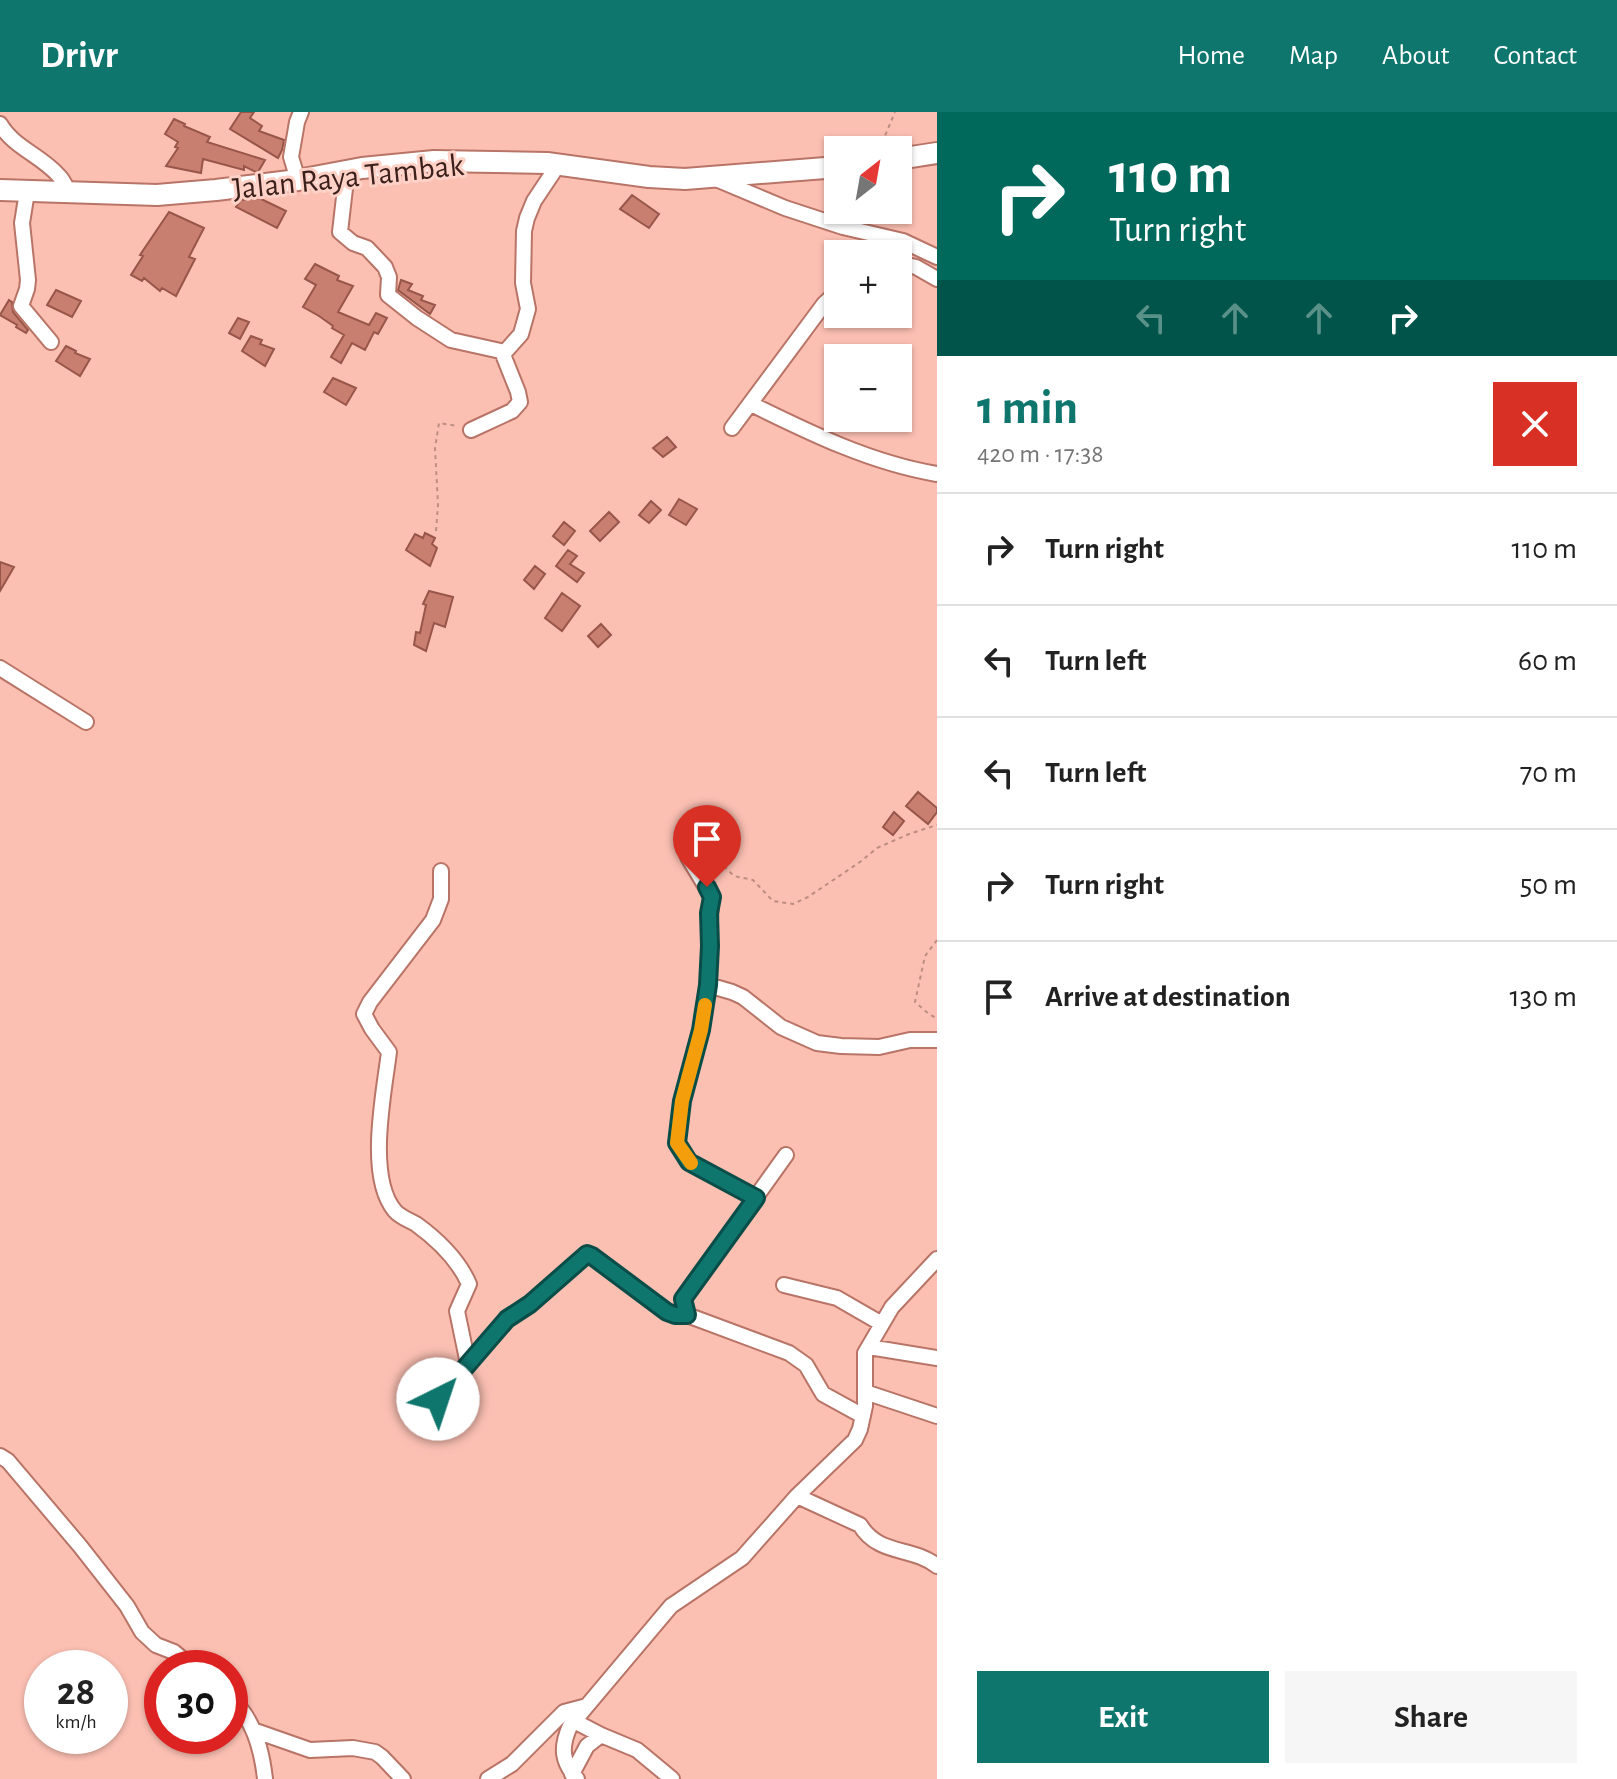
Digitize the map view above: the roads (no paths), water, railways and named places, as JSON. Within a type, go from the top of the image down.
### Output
[{"type":"street","points":[[298,180],[291,157],[301,112]]},
{"type":"street","points":[[0,124],[16,142],[53,170],[69,193]]},
{"type":"street","points":[[912,157],[937,153]]},
{"type":"street","name":"Jalan Raya Tambak","points":[[0,190],[157,195],[434,161],[558,165],[685,179],[824,168]]},
{"type":"street","points":[[471,430],[512,411],[520,402],[505,364],[505,352],[521,334],[528,309],[523,283],[524,231],[534,201],[558,165]]},
{"type":"street","points":[[347,171],[340,232],[353,243],[367,248],[385,267],[389,277],[388,295],[451,340],[505,352]]},
{"type":"street","points":[[712,177],[785,208],[843,227],[903,241],[937,257]]},
{"type":"street","points":[[27,192],[22,223],[28,280],[21,306],[51,342]]},
{"type":"street","points":[[912,266],[937,279]]},
{"type":"street","points":[[732,428],[824,304]]},
{"type":"street","points":[[751,404],[821,438],[937,474]]},
{"type":"street","points":[[0,668],[86,722]]},
{"type":"street","points":[[688,857],[712,897],[708,985],[701,1030],[682,1101],[677,1143],[689,1162],[756,1198]]},
{"type":"street","points":[[441,871],[441,899],[433,920],[364,1014],[389,1052],[378,1147],[385,1194],[396,1213],[443,1246],[463,1271],[469,1284],[457,1311],[468,1364]]},
{"type":"street","points":[[708,985],[743,997],[781,1027],[817,1043],[879,1047],[910,1040],[937,1040]]},
{"type":"street","points":[[687,1315],[683,1299],[786,1155]]},
{"type":"street","points":[[438,1399],[507,1319],[530,1304],[587,1254],[667,1312],[687,1315],[789,1353],[806,1365],[823,1394],[863,1416]]},
{"type":"street","points":[[601,1735],[587,1746],[575,1776],[567,1768],[564,1757],[566,1735],[574,1721],[671,1606],[742,1558],[797,1496],[855,1440],[865,1406],[865,1353],[892,1307],[937,1259]]},
{"type":"street","points":[[784,1285],[837,1298],[882,1324]]},
{"type":"street","points":[[869,1347],[937,1358]]},
{"type":"street","points":[[865,1392],[937,1416]]},
{"type":"street","points":[[0,1456],[8,1461],[80,1546],[127,1606],[142,1632],[156,1645],[169,1650]]},
{"type":"street","points":[[797,1496],[860,1525],[874,1542],[924,1558],[937,1566]]},
{"type":"street","points":[[488,1779],[512,1764],[564,1712],[587,1706]]},
{"type":"street","points":[[574,1721],[637,1750],[672,1779]]},
{"type":"street","points":[[248,1722],[263,1761],[265,1779]]},
{"type":"street","points":[[253,1730],[310,1750],[353,1748],[375,1752],[403,1779]]}]
